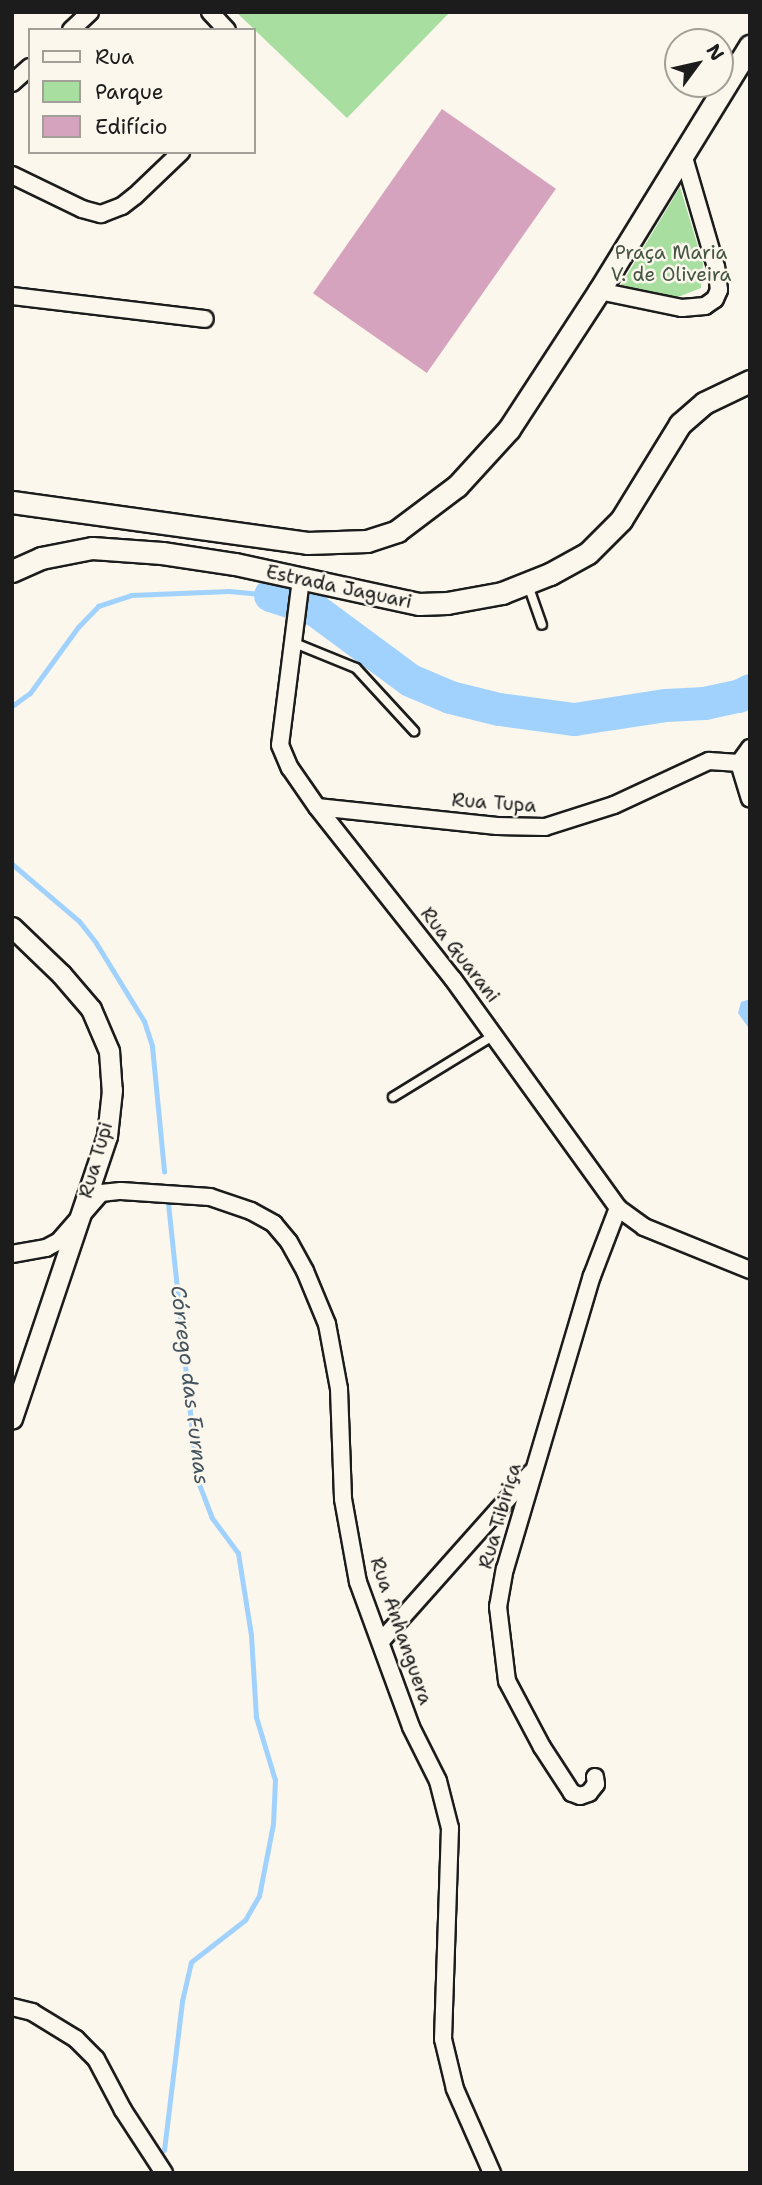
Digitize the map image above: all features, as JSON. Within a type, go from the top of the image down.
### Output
[{"type":"main road","points":[[12,502],[268,539],[341,544],[366,541],[397,531],[457,486],[509,429],[599,291],[750,47]]},
{"type":"main road","name":"Estrada Jaguari","points":[[12,571],[41,558],[92,548],[187,557],[299,587],[419,604],[447,603],[502,593],[579,558],[602,540],[621,520],[680,424],[704,403],[750,381]]},
{"type":"main road","points":[[187,557],[191,526]]},
{"type":"street","points":[[73,28],[90,12]]},
{"type":"street","points":[[210,12],[225,28]]},
{"type":"street","points":[[12,83],[28,69]]},
{"type":"street","points":[[12,175],[82,209],[101,214],[122,206],[135,196],[179,154]]},
{"type":"street","points":[[599,291],[682,308],[705,306],[715,299],[719,290],[716,267],[683,154]]},
{"type":"street","points":[[12,296],[205,319]]},
{"type":"street","name":"Rua Guarani","points":[[299,587],[280,745],[290,768],[317,807],[494,1035],[618,1208],[644,1227],[750,1270]]},
{"type":"street","points":[[750,748],[739,763],[750,798]]},
{"type":"street","name":"Rua Tupa","points":[[317,807],[497,826],[545,827],[614,805],[709,761],[739,763]]},
{"type":"street","name":"Rua Tupi","points":[[12,927],[61,974],[91,1009],[109,1051],[112,1090],[107,1136],[12,1418]]},
{"type":"street","name":"Rua Anhanguera","points":[[12,1254],[46,1248],[59,1241],[101,1193],[121,1191],[210,1197],[251,1211],[274,1224],[289,1242],[327,1324],[339,1389],[343,1499],[358,1582],[382,1640],[411,1727],[438,1781],[450,1828],[443,2039],[455,2089],[492,2173]]},
{"type":"street","name":"Rua Tibiriça","points":[[595,1777],[596,1784],[589,1793],[580,1796],[565,1787],[508,1681],[498,1607],[505,1569],[595,1266],[618,1208]]},
{"type":"street","points":[[382,1640],[535,1468]]},
{"type":"street","points":[[12,2007],[32,2012],[76,2039],[96,2059],[123,2110],[164,2173]]},
{"type":"lane","points":[[527,583],[542,625]]},
{"type":"lane","points":[[292,642],[356,668],[414,731]]},
{"type":"lane","points":[[393,1097],[494,1035]]},
{"type":"green space","points":[[236,12],[450,12],[347,118],[256,31],[256,28]]},
{"type":"green space","name":"Praça Maria V. de Oliveira","points":[[680,187],[703,263],[701,288],[678,297],[651,296],[621,285]]},
{"type":"water","points":[[750,999],[750,1030],[738,1013],[741,1002]]},
{"type":"building","points":[[442,109],[556,189],[427,373],[313,293]]},
{"type":"waterway","name":"Córrego das Furnas","points":[[12,706],[30,693],[78,627],[98,606],[131,595],[229,591],[270,595]]},
{"type":"waterway","points":[[270,595],[314,609],[410,680],[450,697],[499,709],[574,719],[666,705],[704,703],[738,696],[750,690]]},
{"type":"waterway","name":"Córrego das Furnas","points":[[12,864],[79,921],[96,943],[144,1021],[152,1046],[164,1171]]},
{"type":"waterway","name":"Córrego das Furnas","points":[[164,2150],[182,2001],[191,1962],[245,1920],[259,1896],[273,1824],[275,1780],[256,1717],[251,1635],[238,1553],[212,1518],[197,1479],[168,1203]]}]
